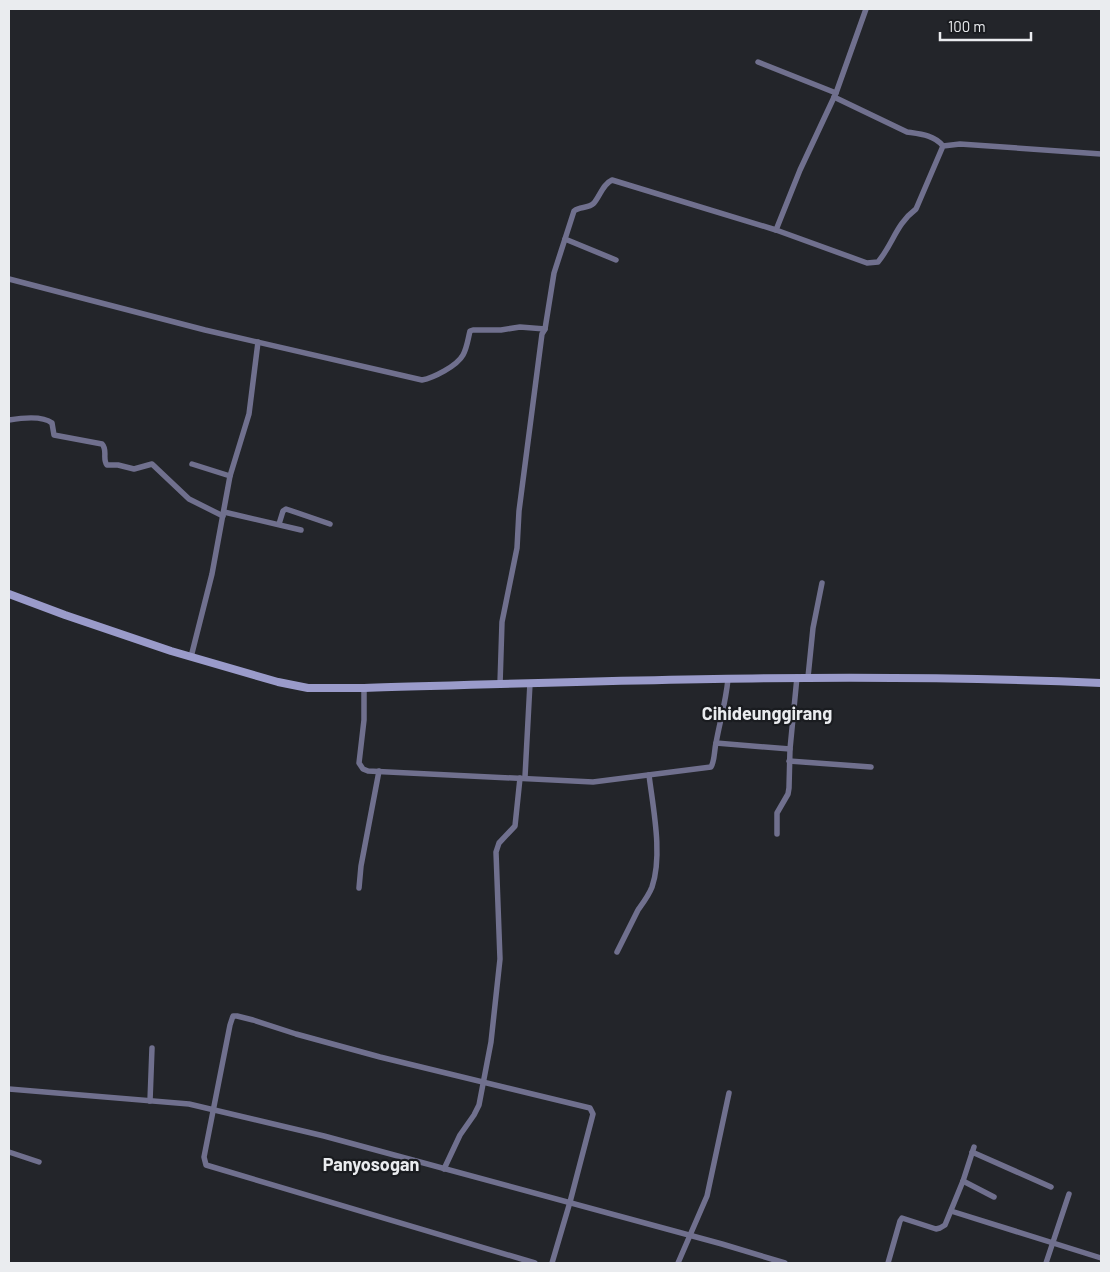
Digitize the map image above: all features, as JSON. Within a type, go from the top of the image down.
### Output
[{"type":"main road","points":[[9,594],[65,616],[191,657],[295,686],[324,689],[797,677],[906,677],[1101,683]]},
{"type":"street","points":[[776,230],[800,170],[835,95],[866,9]]},
{"type":"street","points":[[758,62],[835,95],[907,132],[917,133],[937,140],[943,146]]},
{"type":"street","points":[[500,684],[502,622],[517,548],[519,511],[542,334],[545,329],[554,273],[576,208],[593,204],[608,182],[612,180],[776,230],[858,261],[867,263],[878,262],[896,231],[908,215],[916,209],[943,146],[947,144],[1101,154]]},
{"type":"street","points":[[565,239],[616,260]]},
{"type":"street","points":[[9,280],[258,342],[422,380],[435,376],[458,362],[462,357],[469,334],[473,330],[545,329]]},
{"type":"street","points":[[191,657],[212,574],[230,476],[249,414],[258,342]]},
{"type":"street","points":[[9,420],[22,418],[47,420],[52,423],[54,435],[102,444],[107,465],[118,465],[134,469],[152,464],[188,499],[224,514],[279,524],[300,530]]},
{"type":"street","points":[[192,464],[230,476]]},
{"type":"street","points":[[279,524],[283,511],[286,509],[330,524]]},
{"type":"street","points":[[808,677],[813,628],[822,584]]},
{"type":"street","points":[[777,834],[777,813],[788,794],[789,788],[789,761],[797,677]]},
{"type":"street","points":[[364,688],[364,720],[359,763],[363,769],[593,782],[711,766],[727,694],[728,679]]},
{"type":"street","points":[[444,1169],[460,1135],[479,1105],[484,1083],[491,1042],[500,959],[496,852],[499,843],[515,826],[522,777],[530,683]]},
{"type":"street","points":[[716,743],[790,749]]},
{"type":"street","points":[[789,761],[872,767]]},
{"type":"street","points":[[359,888],[361,866],[379,771]]},
{"type":"street","points":[[617,952],[648,895],[655,876],[656,844],[650,775]]},
{"type":"street","points":[[535,1263],[208,1166],[204,1162],[204,1157],[212,1110],[233,1016],[380,1057],[484,1083],[580,1104],[590,1108],[592,1114],[570,1202],[552,1263]]},
{"type":"street","points":[[150,1100],[152,1048]]},
{"type":"street","points":[[9,1089],[189,1104],[324,1136],[690,1235],[785,1263]]},
{"type":"street","points":[[678,1263],[707,1196],[729,1093]]},
{"type":"street","points":[[888,1263],[902,1218],[940,1228],[945,1225],[973,1150],[1051,1187]]},
{"type":"street","points":[[9,1152],[39,1162]]},
{"type":"street","points":[[963,1181],[994,1197]]},
{"type":"street","points":[[1046,1263],[1069,1194]]},
{"type":"street","points":[[951,1211],[1101,1258]]},
{"type":"district","name":"Cihideunggirang","points":[[767,714]]},
{"type":"district","name":"Panyosogan","points":[[371,1165]]}]
